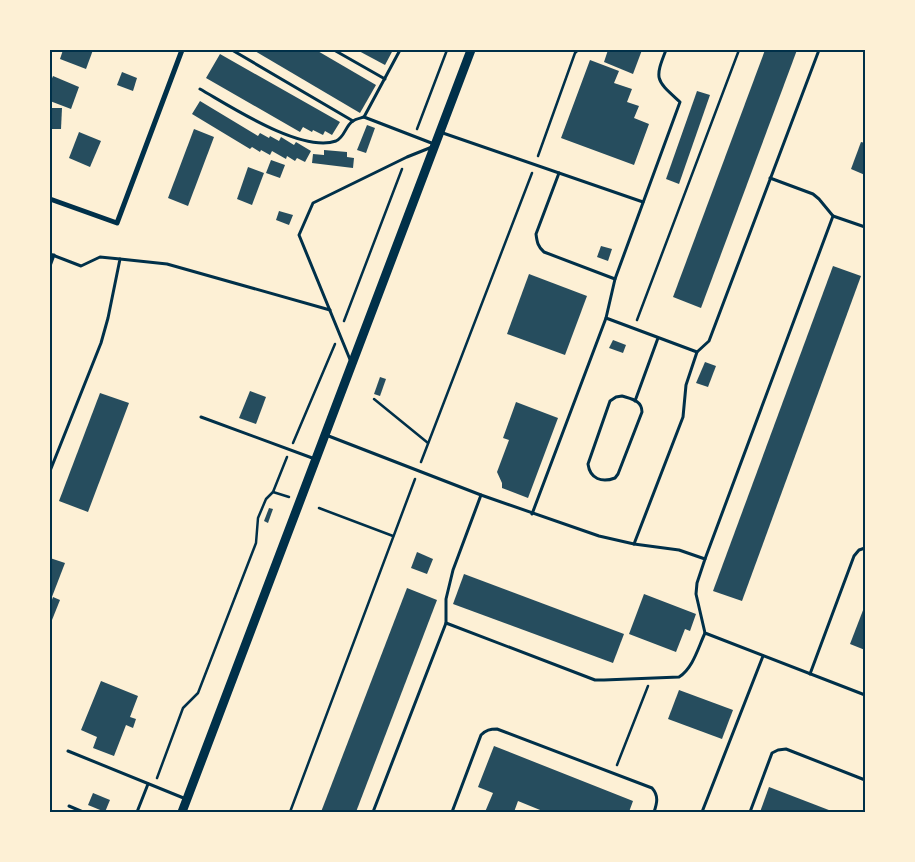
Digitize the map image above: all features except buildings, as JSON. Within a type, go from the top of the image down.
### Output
[{"type":"main road","points":[[182,812],[471,50]]},
{"type":"street","points":[[50,199],[117,223],[182,50]]},
{"type":"lane","points":[[232,50],[353,121]]},
{"type":"lane","points":[[334,50],[385,79]]},
{"type":"lane","points":[[364,117],[400,50]]},
{"type":"lane","points":[[532,514],[606,318],[615,279],[680,102],[663,86],[658,76],[666,50]]},
{"type":"lane","points":[[634,544],[683,418],[686,385],[697,352],[709,342],[819,50]]},
{"type":"lane","points":[[200,90],[273,130],[316,143],[335,141],[341,138],[353,121],[364,117],[435,145]]},
{"type":"lane","points":[[440,131],[643,202]]},
{"type":"lane","points":[[352,365],[299,235],[313,203],[435,145]]},
{"type":"lane","points":[[558,173],[536,234],[540,249],[615,279]]},
{"type":"lane","points":[[770,178],[813,194],[833,216],[865,227]]},
{"type":"lane","points":[[446,622],[595,680],[651,679],[679,677],[685,674],[705,633],[696,594],[697,583],[833,216]]},
{"type":"lane","points":[[50,266],[52,255],[81,266],[100,257],[167,264],[330,310]]},
{"type":"lane","points":[[50,471],[101,344],[120,259]]},
{"type":"lane","points":[[606,318],[697,352]]},
{"type":"lane","points":[[635,401],[658,338]]},
{"type":"lane","points":[[622,396],[635,401],[641,405],[642,412],[618,474],[610,480],[604,481],[595,478],[591,474],[588,464],[610,402],[616,397],[622,396]]},
{"type":"lane","points":[[201,417],[316,460]]},
{"type":"lane","points":[[326,435],[480,495],[599,536],[634,544],[679,550],[705,559]]},
{"type":"lane","points":[[373,812],[446,622],[446,599],[453,570],[480,495]]},
{"type":"lane","points":[[810,674],[854,556],[859,550],[865,548]]},
{"type":"lane","points":[[705,633],[865,695]]},
{"type":"lane","points":[[702,812],[763,656]]},
{"type":"lane","points":[[452,812],[481,735],[486,730],[491,729],[498,729],[652,788],[658,798],[654,812]]},
{"type":"lane","points":[[750,812],[772,753],[778,750],[786,749],[865,780]]},
{"type":"lane","points":[[68,751],[187,799]]},
{"type":"lane","points":[[137,812],[148,784]]},
{"type":"lane","points":[[69,806],[83,812]]},
{"type":"path","points":[[414,136],[447,50]]},
{"type":"path","points":[[290,812],[428,443],[535,165],[575,53],[578,50]]},
{"type":"path","points":[[633,328],[739,50]]},
{"type":"path","points":[[154,786],[184,708],[198,693],[256,544],[258,518],[266,500],[274,492],[340,332],[407,157]]},
{"type":"path","points":[[374,399],[428,443]]},
{"type":"path","points":[[274,492],[288,497]]},
{"type":"path","points":[[320,508],[393,536]]},
{"type":"path","points":[[613,773],[651,679]]}]
